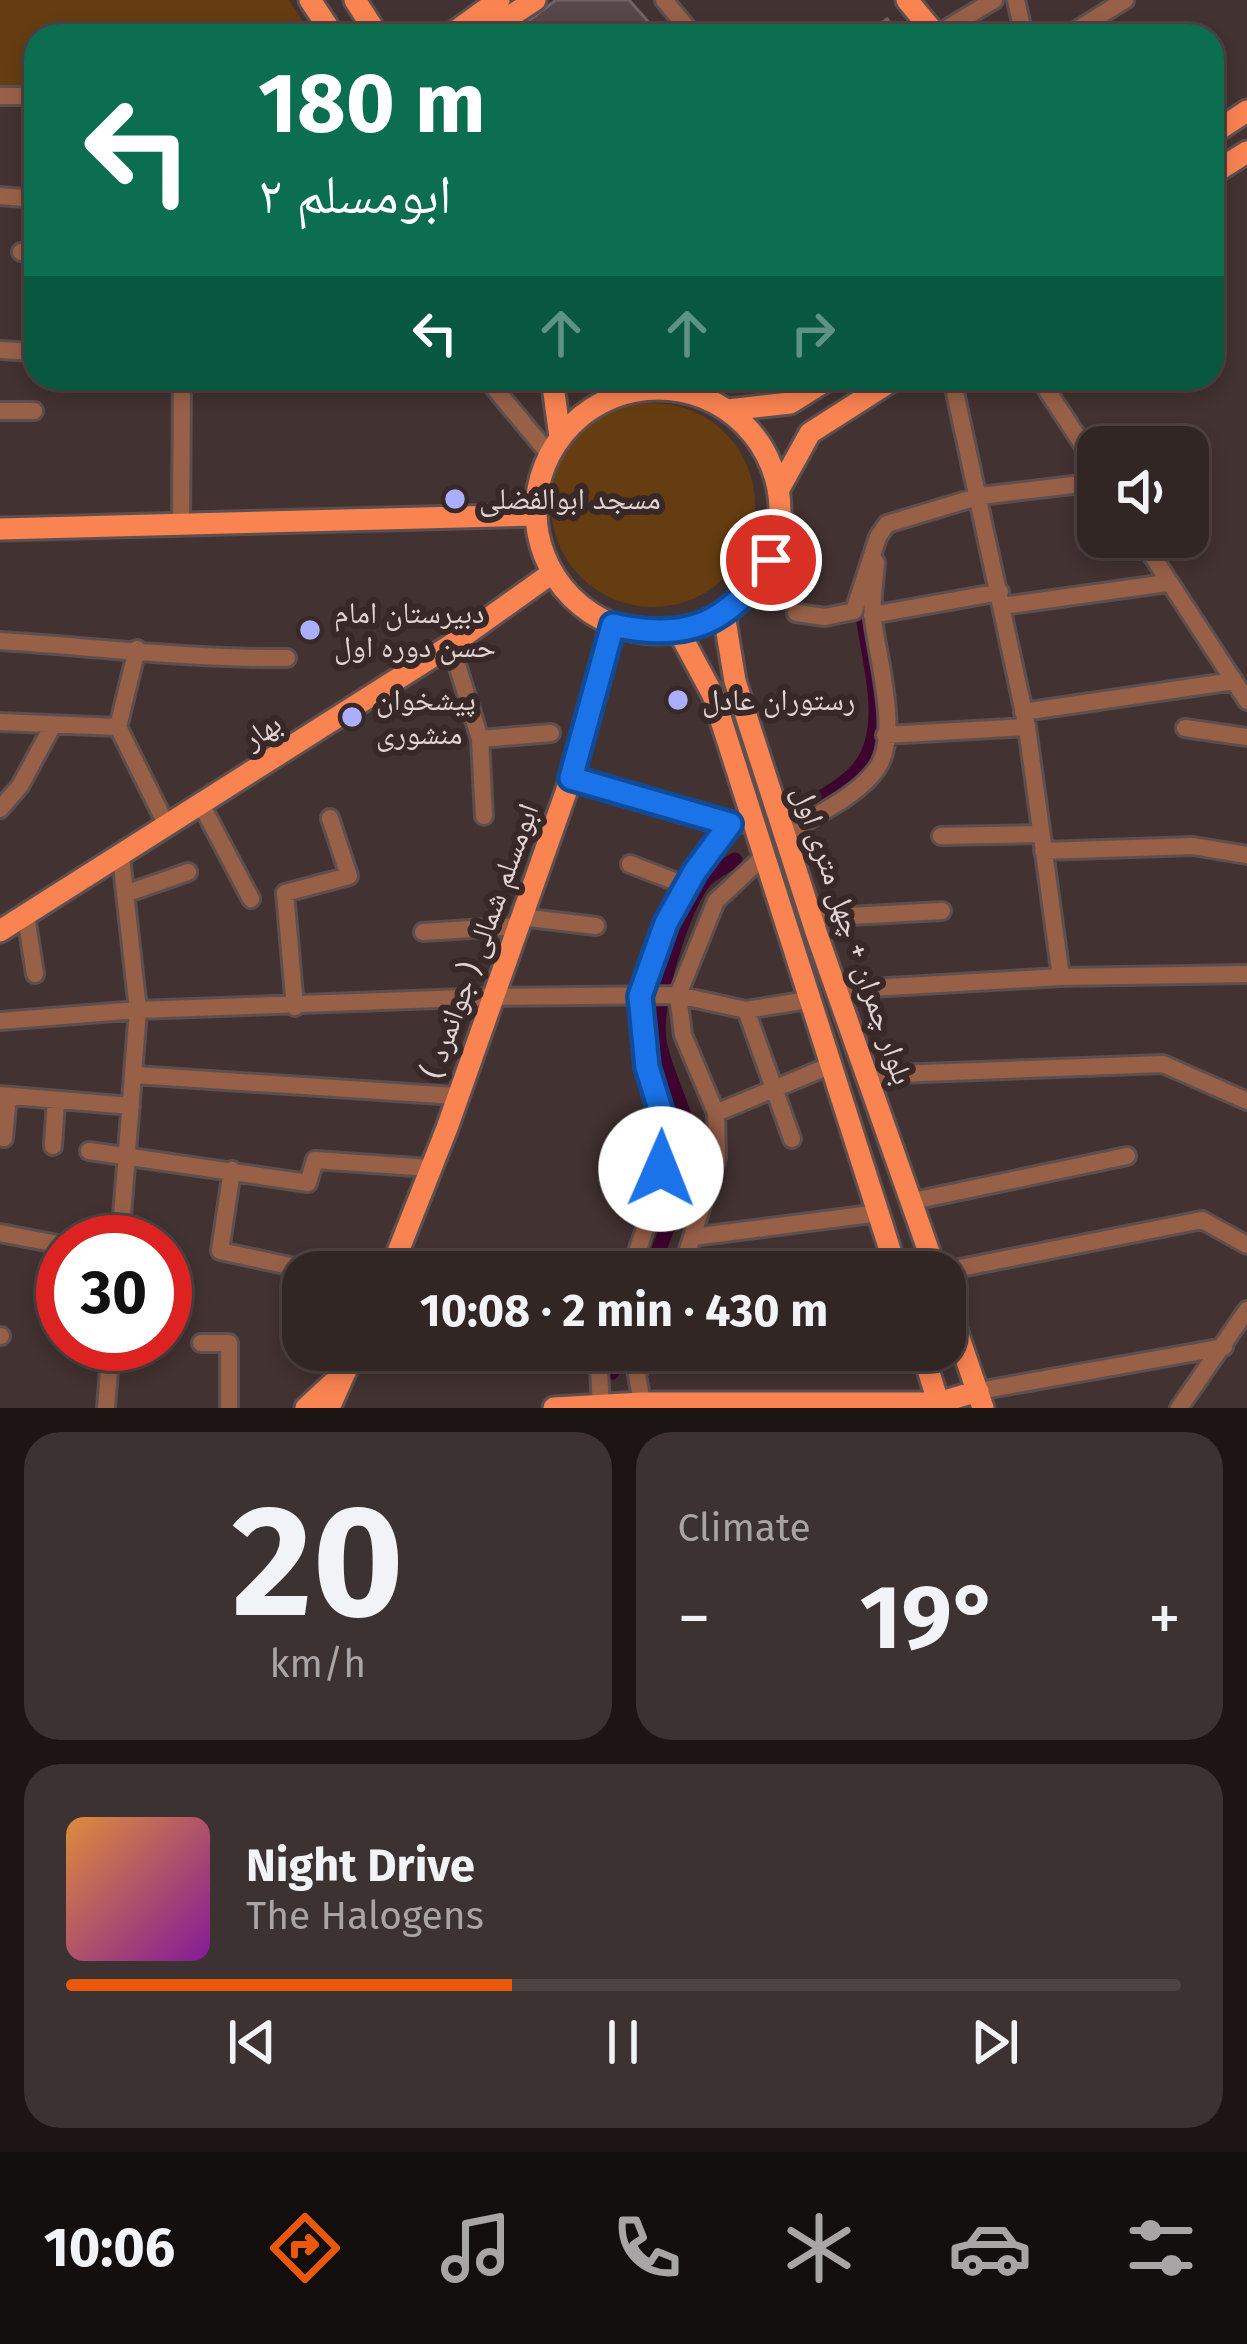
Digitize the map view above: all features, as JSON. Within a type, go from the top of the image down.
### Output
[{"type":"main road","points":[[466,24],[499,0]]},
{"type":"main road","points":[[498,24],[535,0]]},
{"type":"main road","points":[[907,0],[928,24]]},
{"type":"main road","points":[[553,390],[555,445]]},
{"type":"main road","points":[[624,390],[628,392]]},
{"type":"main road","points":[[641,390],[579,417],[555,445],[538,488],[536,515],[540,545],[553,573],[578,604],[613,625],[646,632],[679,632],[724,614],[752,591],[771,560],[781,525],[779,489],[770,458],[752,431],[728,410],[690,390]]},
{"type":"main road","points":[[728,410],[790,403],[811,390]]},
{"type":"main road","points":[[779,489],[810,433],[877,390]]},
{"type":"main road","points":[[0,530],[536,515]]},
{"type":"main road","name":"بهار","points":[[0,931],[451,645],[553,573]]},
{"type":"main road","name":"بلوار چمران + چهل متری اول","points":[[724,614],[735,681],[812,918],[931,1251]]},
{"type":"main road","name":"ابومسلم شمالی ( جوانمرد )","points":[[398,1251],[571,778],[613,625]]},
{"type":"main road","name":"بلوار چمران + چهل متری اول","points":[[679,632],[713,695],[741,825],[764,856],[891,1251]]},
{"type":"main road","points":[[554,1408],[939,1405],[980,1400],[966,1359]]},
{"type":"main road","points":[[305,1408],[340,1371]]},
{"type":"main road","points":[[329,1408],[346,1371]]},
{"type":"main road","points":[[928,1371],[939,1405]]},
{"type":"street","points":[[664,0],[684,24]]},
{"type":"street","points":[[955,24],[994,0]]},
{"type":"street","points":[[1086,24],[1125,0]]},
{"type":"street","points":[[181,525],[182,390]]},
{"type":"street","points":[[498,390],[555,445]]},
{"type":"street","points":[[959,390],[1025,720],[1061,977]]},
{"type":"street","points":[[1047,390],[1077,436]]},
{"type":"street","points":[[0,411],[34,411]]},
{"type":"street","points":[[796,613],[825,617],[854,611],[878,537],[887,524],[980,496],[1077,484]]},
{"type":"street","points":[[786,833],[854,789],[879,765],[885,735],[884,676],[872,615],[878,537]]},
{"type":"street","points":[[1152,558],[1247,701]]},
{"type":"street","points":[[872,615],[1167,583]]},
{"type":"street","points":[[0,641],[211,659],[287,658]]},
{"type":"street","points":[[451,645],[481,739],[484,816]]},
{"type":"street","points":[[136,649],[118,728],[167,826]]},
{"type":"street","points":[[885,735],[1025,720],[1123,698],[1234,681]]},
{"type":"street","points":[[0,722],[118,728]]},
{"type":"street","points":[[0,809],[20,786],[53,724]]},
{"type":"street","points":[[1185,728],[1247,737]]},
{"type":"street","points":[[481,739],[551,733]]},
{"type":"street","points":[[571,778],[741,825],[687,886],[666,923],[640,996],[647,1067],[668,1135],[654,1203],[637,1251]]},
{"type":"street","points":[[202,806],[251,899]]},
{"type":"street","points":[[295,1007],[286,893],[349,876],[330,818]]},
{"type":"street","points":[[941,836],[1192,846],[1247,855]]},
{"type":"street","points":[[121,856],[138,1010],[123,1215]]},
{"type":"street","points":[[688,1251],[718,1157],[716,1113],[683,1035],[679,995],[716,902],[764,856]]},
{"type":"street","points":[[630,865],[687,886]]},
{"type":"street","points":[[125,894],[188,872]]},
{"type":"street","points":[[812,918],[942,910]]},
{"type":"street","points":[[26,916],[35,974]]},
{"type":"street","points":[[423,932],[519,921],[596,926]]},
{"type":"street","points":[[837,990],[1061,977],[1247,974]]},
{"type":"street","points":[[0,1021],[138,1010],[492,997],[679,995],[746,1010],[808,1000]]},
{"type":"street","points":[[746,1010],[792,1139]]},
{"type":"street","points":[[867,1075],[1163,1064],[1247,1101]]},
{"type":"street","points":[[716,1113],[830,1066]]},
{"type":"street","points":[[135,1076],[456,1096]]},
{"type":"street","points":[[4,1138],[4,1096],[131,1106]]},
{"type":"street","points":[[53,1146],[56,1100]]},
{"type":"street","points":[[88,1151],[308,1183],[315,1160],[430,1168]]},
{"type":"street","points":[[913,1201],[1127,1156]]},
{"type":"street","points":[[232,1170],[220,1251],[282,1264]]},
{"type":"street","points":[[693,1237],[879,1213]]},
{"type":"street","points":[[966,1266],[1202,1220],[1247,1245]]},
{"type":"street","points":[[0,1233],[36,1240]]},
{"type":"street","points":[[1186,1406],[1247,1310]]},
{"type":"street","points":[[201,1343],[229,1343],[229,1408]]},
{"type":"street","points":[[980,1400],[1107,1365],[1224,1347]]},
{"type":"street","points":[[106,1408],[109,1371]]},
{"type":"street","points":[[599,1371],[600,1407]]},
{"type":"street","points":[[639,1371],[642,1406]]},
{"type":"shaded area","points":[[0,0],[289,0],[304,24],[24,24],[24,88],[0,88]]},
{"type":"shaded area","points":[[653,403],[692,411],[725,433],[747,466],[755,505],[747,544],[725,577],[692,599],[653,607],[614,599],[581,577],[559,544],[551,505],[559,466],[581,433],[614,411]]},
{"type":"building","points":[[556,0],[629,0],[650,24],[524,24]]},
{"type":"waterway","points":[[808,807],[849,778],[869,752],[876,697],[864,621]]},
{"type":"waterway","points":[[658,1251],[679,1195],[688,1147],[685,1120],[659,1040],[660,1004],[678,935],[695,895],[707,878],[735,860]]},
{"type":"place","name":"مسجد ابوالفضلی","points":[[455,499]]},
{"type":"place","name":"دبیرستان امام حسن دوره اول","points":[[310,630]]},
{"type":"place","name":"رستوران عادل","points":[[678,700]]},
{"type":"place","name":"پیشخوان منشوری","points":[[352,717]]},
{"type":"route","points":[[661,1169],[668,1135],[647,1067],[640,996],[666,923],[695,871],[730,824],[571,778],[613,625],[646,632],[679,632],[702,625],[752,591],[771,560]]}]
